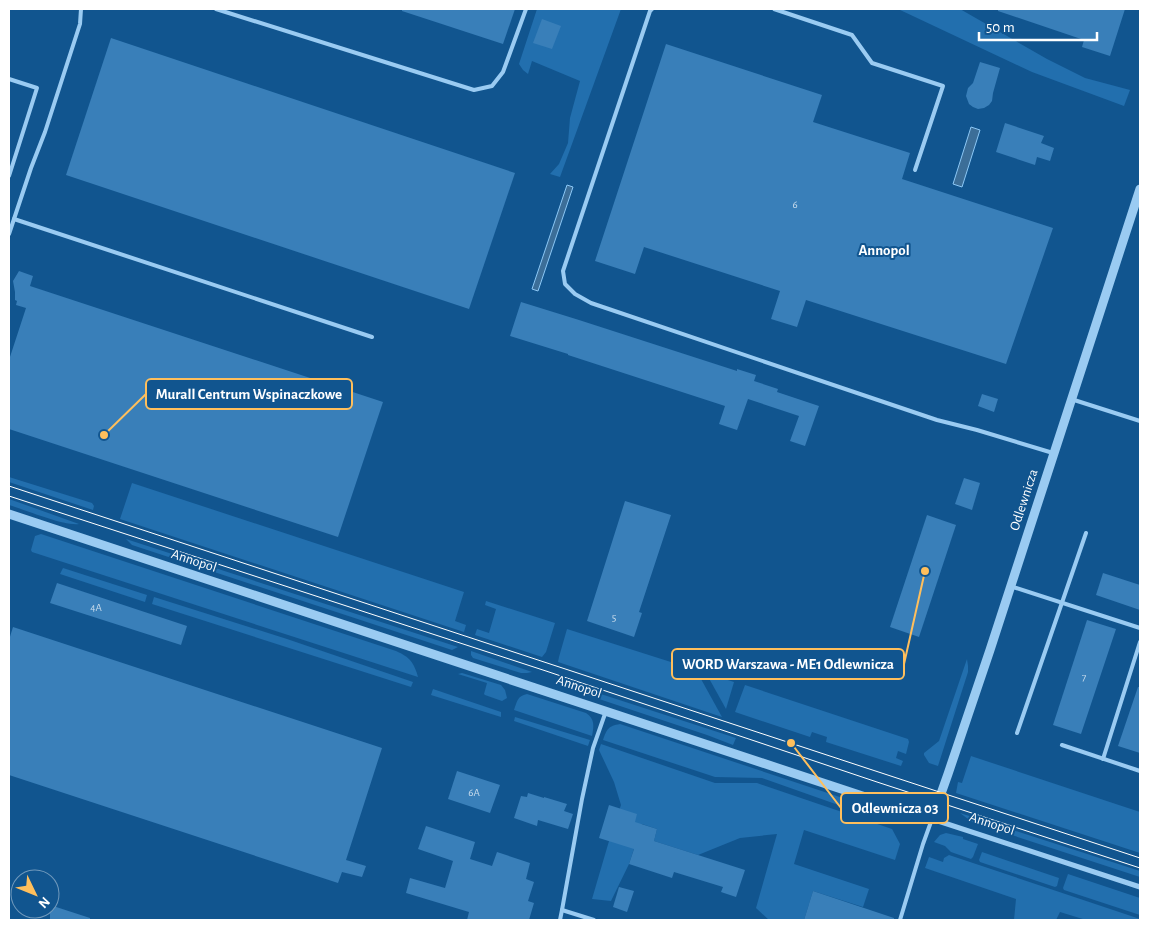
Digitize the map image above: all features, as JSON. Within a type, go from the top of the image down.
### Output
[{"type":"street","name":"Odlewnicza","points":[[932,819],[1140,189]]},
{"type":"street","name":"Annopol","points":[[9,514],[1140,887]]},
{"type":"lane","points":[[9,234],[80,24],[81,9]]},
{"type":"lane","points":[[216,9],[474,90],[492,86],[504,72],[526,9]]},
{"type":"lane","points":[[652,9],[563,271],[565,284],[575,294],[591,303],[937,420],[1054,453]]},
{"type":"lane","points":[[774,9],[852,35],[872,63],[943,86],[915,170]]},
{"type":"lane","points":[[9,79],[37,88],[9,176]]},
{"type":"lane","points":[[14,219],[372,337]]},
{"type":"lane","points":[[1072,399],[1140,421]]},
{"type":"lane","points":[[1017,733],[1086,533]]},
{"type":"lane","points":[[1010,586],[1140,628]]},
{"type":"lane","points":[[1103,758],[1140,642]]},
{"type":"lane","points":[[876,650],[884,652]]},
{"type":"lane","points":[[560,920],[591,756],[606,711]]},
{"type":"lane","points":[[1062,745],[1140,771]]},
{"type":"lane","points":[[900,920],[932,819]]},
{"type":"lane","points":[[562,910],[594,920]]},
{"type":"shaded area","points":[[537,9],[621,9],[560,177],[550,174],[559,164],[568,143],[570,118],[580,81],[532,61],[528,74],[519,64]]},
{"type":"shaded area","points":[[898,9],[960,9],[1047,59],[1085,78],[1130,90],[1124,106],[1032,72]]},
{"type":"shaded area","points":[[971,127],[980,130],[962,187],[953,184]]},
{"type":"shaded area","points":[[567,185],[573,187],[538,291],[532,289]]},
{"type":"shaded area","points":[[9,477],[92,503],[94,506],[93,510],[9,482]]},
{"type":"shaded area","points":[[132,483],[464,592],[455,621],[466,625],[464,632],[120,519]]},
{"type":"shaded area","points":[[9,499],[79,524],[64,523],[9,505]]},
{"type":"shaded area","points":[[41,534],[396,651],[411,661],[418,677],[32,552],[35,536]]},
{"type":"shaded area","points":[[126,539],[458,647],[452,650],[132,545]]},
{"type":"shaded area","points":[[63,568],[147,595],[145,602],[60,574]]},
{"type":"shaded area","points":[[154,597],[287,639],[413,682],[411,687],[152,604]]},
{"type":"shaded area","points":[[486,601],[555,623],[546,652],[542,657],[475,635],[477,629],[489,633],[496,609],[485,605]]},
{"type":"shaded area","points":[[567,629],[696,670],[722,717],[558,662]]},
{"type":"shaded area","points":[[471,651],[532,672],[521,673],[473,658]]},
{"type":"shaded area","points":[[967,659],[968,672],[938,766],[929,763],[924,753],[939,741]]},
{"type":"shaded area","points":[[462,673],[501,685],[505,690],[507,698],[502,701],[485,695],[487,683],[458,674]]},
{"type":"shaded area","points":[[706,673],[734,682],[726,709]]},
{"type":"shaded area","points":[[561,681],[736,738],[733,745],[572,690]]},
{"type":"shaded area","points":[[745,685],[908,739],[906,754],[898,751],[896,758],[903,761],[901,766],[826,742],[827,737],[812,732],[810,737],[735,712]]},
{"type":"shaded area","points":[[433,689],[501,712],[501,717],[431,695]]},
{"type":"shaded area","points":[[527,694],[586,713],[593,723],[592,736],[514,710],[519,698]]},
{"type":"shaded area","points":[[515,717],[590,740],[588,746],[514,721]]},
{"type":"shaded area","points":[[620,724],[885,812],[878,819],[762,778],[715,777],[603,740],[608,729]]},
{"type":"shaded area","points":[[601,744],[715,783],[757,783],[892,829],[900,844],[895,860],[804,830],[794,864],[869,889],[863,907],[813,891],[804,920],[769,920],[756,908],[777,834],[740,838],[698,855],[654,841],[657,829],[642,824],[629,864],[611,901],[592,899],[621,805],[614,782],[599,750]]},
{"type":"shaded area","points":[[971,756],[1140,812],[1140,853],[956,793],[958,782],[962,783]]},
{"type":"shaded area","points":[[960,813],[1140,871],[1140,877],[972,822]]},
{"type":"shaded area","points":[[946,833],[963,837],[963,839],[978,844],[973,857],[971,859],[951,852],[945,846],[934,842],[940,835]]},
{"type":"shaded area","points":[[982,852],[1059,878],[1057,886],[1055,887],[980,862]]},
{"type":"shaded area","points":[[949,855],[1140,920],[1086,920],[1060,912],[1056,920],[1014,920],[1016,899],[925,868],[929,857],[943,862],[944,858]]},
{"type":"shaded area","points":[[1068,874],[1140,898],[1140,915],[1064,890]]},
{"type":"building","points":[[402,9],[515,9],[503,44],[402,11]]},
{"type":"building","points":[[998,9],[1125,9],[1110,56],[1082,47],[1084,40],[998,11]]},
{"type":"building","points":[[542,19],[561,26],[552,49],[533,43]]},
{"type":"building","points":[[111,38],[515,173],[469,309],[66,175]]},
{"type":"building","points":[[666,44],[822,95],[813,122],[910,153],[902,179],[1053,228],[1006,364],[806,300],[797,327],[771,319],[780,291],[644,247],[635,274],[595,261]]},
{"type":"building","points":[[980,62],[1000,68],[992,101],[984,108],[978,109],[969,104],[966,96],[968,88],[973,83]]},
{"type":"building","points":[[1005,123],[1044,136],[1041,143],[1054,148],[1050,161],[1037,157],[1035,165],[996,152]]},
{"type":"building","points":[[19,271],[33,276],[30,286],[383,402],[338,537],[9,429],[9,360],[26,308],[16,305],[17,301],[15,300],[13,281]]},
{"type":"building","points":[[521,302],[737,371],[737,369],[756,375],[754,381],[778,389],[777,392],[819,406],[805,446],[790,441],[799,416],[748,399],[737,430],[719,424],[725,406],[510,336]]},
{"type":"building","points":[[982,394],[998,399],[994,412],[978,406]]},
{"type":"building","points":[[964,478],[980,483],[972,510],[955,504]]},
{"type":"building","points":[[625,501],[671,515],[639,612],[642,613],[634,637],[587,621]]},
{"type":"building","points":[[927,515],[956,525],[919,637],[890,627]]},
{"type":"building","points":[[1103,573],[1140,585],[1140,610],[1096,595]]},
{"type":"building","points":[[57,583],[187,626],[181,645],[50,603]]},
{"type":"building","points":[[1087,620],[1116,629],[1081,734],[1053,725]]},
{"type":"building","points":[[13,627],[382,748],[346,860],[366,866],[362,877],[342,872],[338,883],[9,775],[9,640]]},
{"type":"building","points":[[1138,687],[1140,687],[1140,753],[1118,746]]},
{"type":"building","points":[[457,771],[500,785],[490,813],[448,799]]},
{"type":"building","points":[[528,793],[567,804],[564,811],[573,814],[568,829],[538,820],[537,826],[514,818],[521,796],[527,797]]},
{"type":"building","points":[[609,805],[637,814],[635,822],[657,829],[654,841],[745,870],[736,897],[721,892],[723,887],[674,872],[672,878],[629,864],[634,849],[599,838]]},
{"type":"building","points":[[426,826],[475,842],[470,859],[492,866],[497,852],[530,863],[526,879],[534,882],[528,901],[534,903],[529,920],[467,920],[469,912],[406,893],[410,878],[445,888],[453,861],[418,849]]},
{"type":"building","points":[[619,887],[634,891],[627,912],[613,907]]},
{"type":"building","points":[[813,891],[894,918],[894,920],[804,920]]},
{"type":"building","points":[[60,908],[90,918],[90,920],[50,920],[60,919]]},
{"type":"tram line","points":[[9,486],[1140,858]]},
{"type":"tram line","points":[[9,496],[546,671],[1140,868]]},
{"type":"place","name":"Murall Centrum Wspinaczkowe","points":[[104,435]]},
{"type":"place","name":"WORD Warszawa - ME1 Odlewnicza","points":[[925,571]]},
{"type":"place","name":"Odlewnicza 03","points":[[791,743]]},
{"type":"district","name":"Annopol","points":[[884,250]]}]
